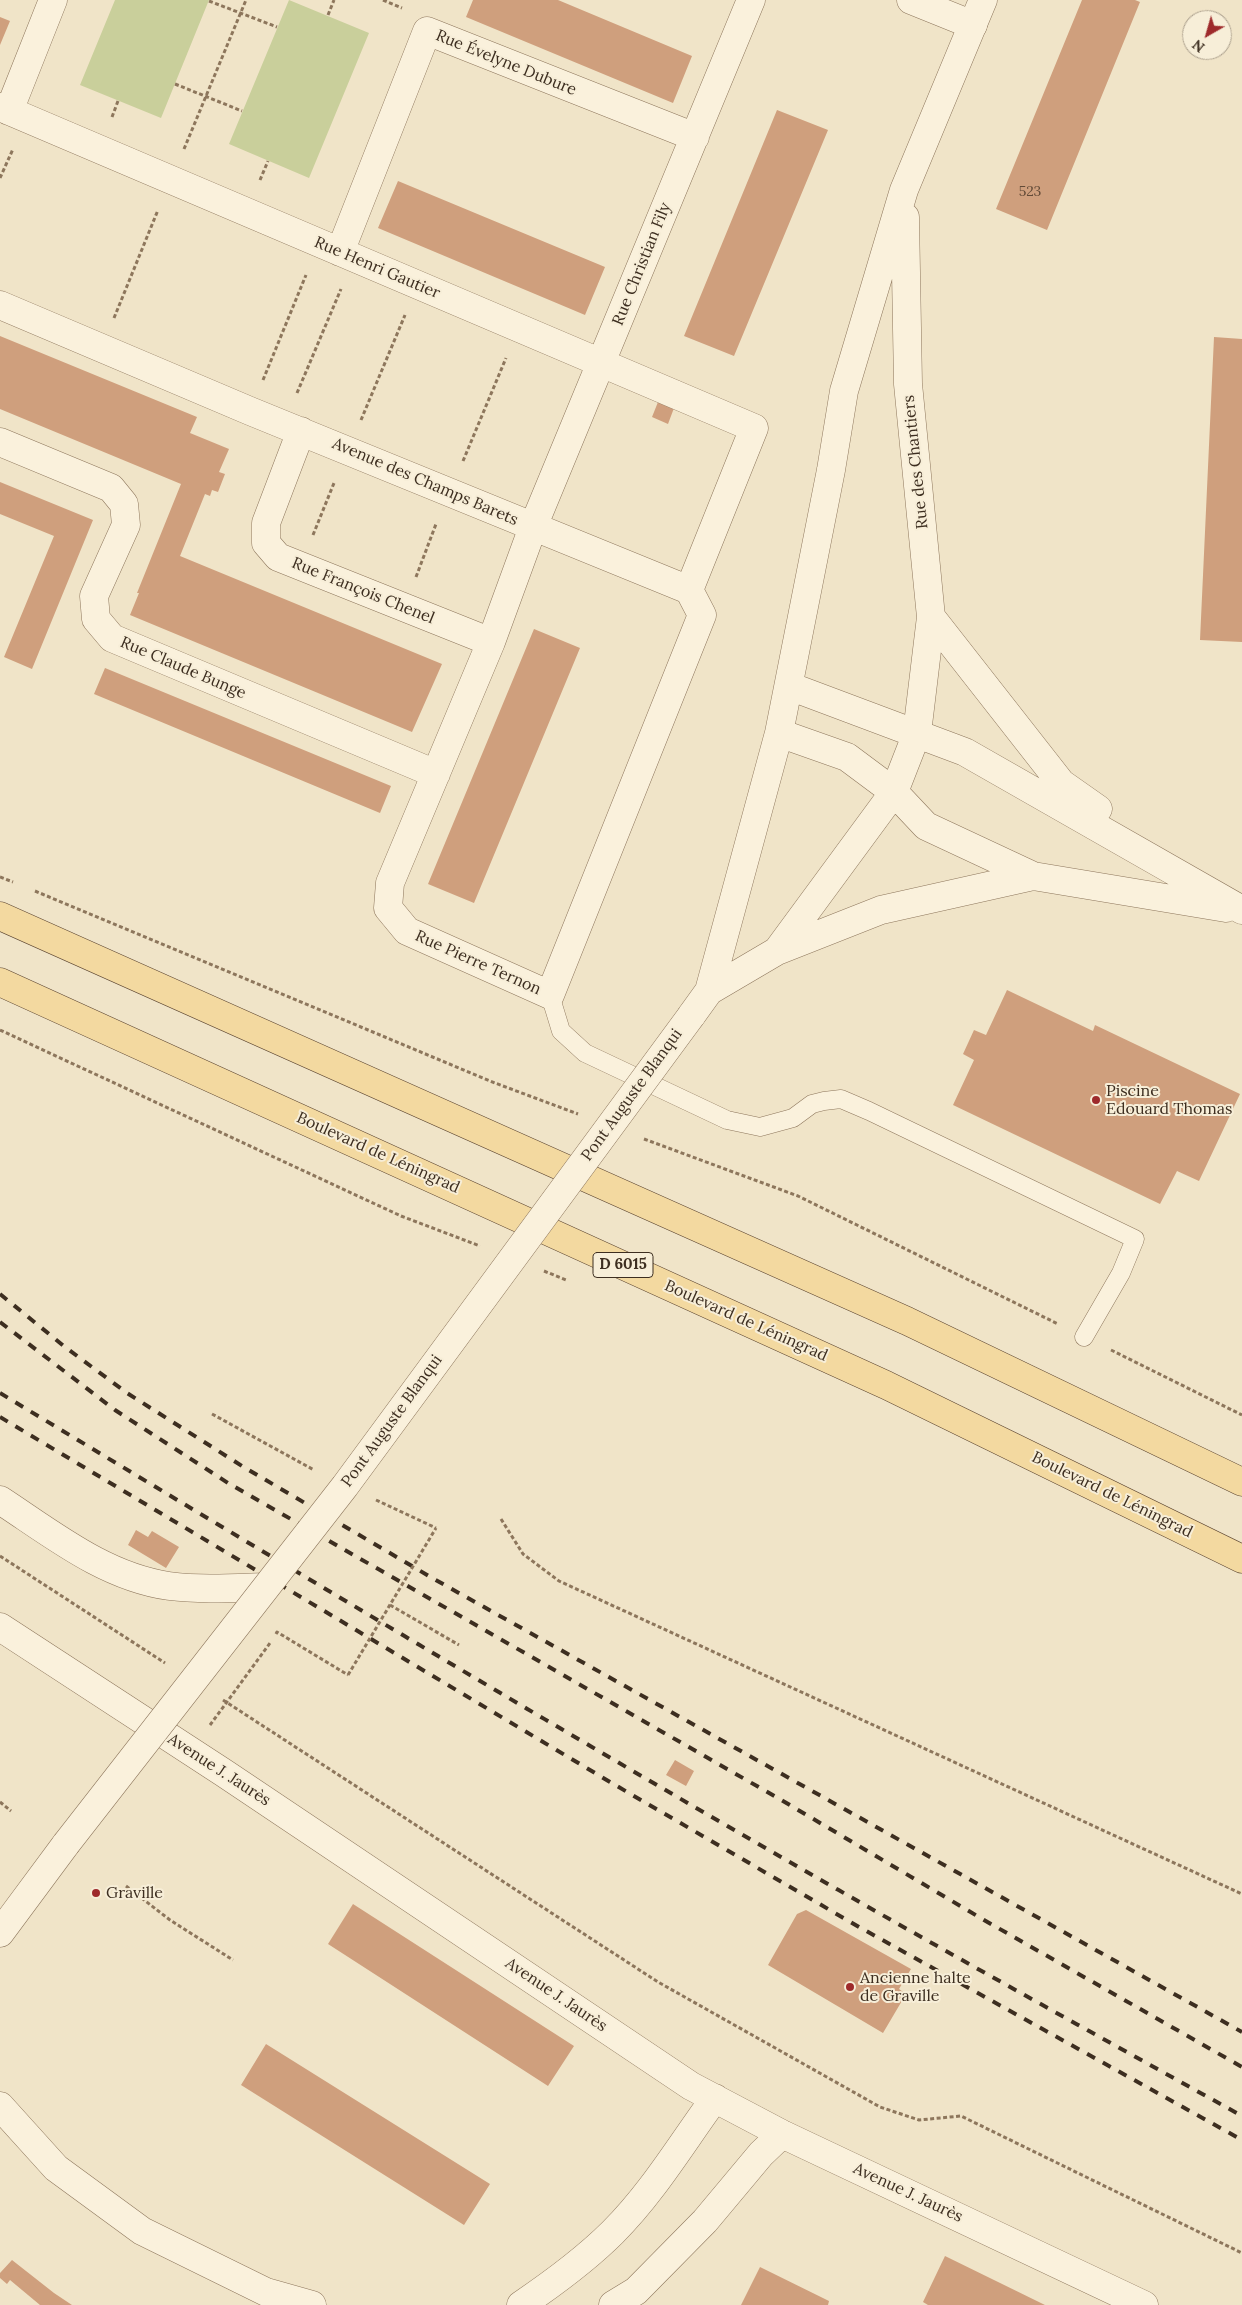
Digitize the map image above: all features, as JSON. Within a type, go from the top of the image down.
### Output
[{"type":"main road","points":[[0,916],[907,1320],[1242,1482]]},
{"type":"main road","name":"Boulevard de Léningrad","points":[[0,982],[886,1385],[1242,1559]]},
{"type":"street","points":[[4,109],[53,0]]},
{"type":"street","name":"Rue Christian Fily","points":[[533,527],[751,0]]},
{"type":"street","points":[[911,0],[973,25]]},
{"type":"street","name":"Rue des Chantiers","points":[[789,686],[831,470],[844,391],[904,190],[983,0]]},
{"type":"street","name":"Rue Évelyne Dubure","points":[[338,251],[427,31],[695,137]]},
{"type":"street","name":"Rue Henri Gautier","points":[[4,109],[754,428],[690,590]]},
{"type":"street","name":"Rue des Chantiers","points":[[904,190],[908,384],[931,617],[917,733]]},
{"type":"street","name":"Avenue des Champs Barets","points":[[0,305],[250,411],[690,590]]},
{"type":"street","name":"Rue François Chenel","points":[[292,428],[266,523],[266,543],[278,557],[491,642]]},
{"type":"street","name":"Rue Claude Bunge","points":[[0,442],[111,488],[124,504],[126,524],[94,596],[96,619],[112,638],[436,774]]},
{"type":"street","name":"Rue Pierre Ternon","points":[[533,527],[491,642],[390,883],[388,908],[407,931],[550,995],[702,615],[690,590]]},
{"type":"street","points":[[931,617],[1061,783],[1242,910]]},
{"type":"street","points":[[789,686],[965,752],[1242,910]]},
{"type":"street","name":"Pont Auguste Blanqui","points":[[0,1934],[66,1844],[264,1587],[345,1486],[709,992],[780,734],[789,686]]},
{"type":"street","name":"Pont Auguste Blanqui","points":[[709,992],[777,951],[894,792],[917,733]]},
{"type":"street","points":[[780,734],[847,757],[894,792],[926,826],[1033,876],[1242,910]]},
{"type":"street","points":[[777,951],[881,910],[1033,876]]},
{"type":"street","points":[[0,1500],[95,1562],[134,1577],[168,1586],[205,1588],[264,1587]]},
{"type":"street","name":"Avenue J. Jaurès","points":[[0,1627],[224,1773],[691,2086],[782,2134],[1144,2305]]},
{"type":"street","points":[[521,2305],[559,2277],[613,2232],[650,2190],[714,2098]]},
{"type":"street","points":[[0,2106],[56,2168],[142,2231],[266,2292],[312,2305]]},
{"type":"street","points":[[613,2305],[636,2291],[705,2221],[761,2154],[782,2134]]},
{"type":"lane","points":[[550,995],[561,1031],[585,1053],[727,1120],[760,1127],[793,1118],[812,1104],[841,1099],[1135,1239],[1121,1273],[1084,1337]]},
{"type":"path","points":[[328,15],[334,0]]},
{"type":"path","points":[[209,1],[277,27]]},
{"type":"path","points":[[175,84],[242,111]]},
{"type":"path","points":[[250,411],[338,251]]},
{"type":"path","points":[[292,428],[338,251]]},
{"type":"path","points":[[0,1030],[401,1216],[482,1247]]},
{"type":"path","points":[[536,1268],[572,1282]]},
{"type":"path","points":[[212,1414],[296,1462]]},
{"type":"path","points":[[205,1731],[277,1632],[348,1675],[436,1528],[345,1486]]},
{"type":"path","points":[[501,1519],[523,1554],[559,1581],[1242,1894]]},
{"type":"path","points":[[0,1556],[170,1666]]},
{"type":"path","points":[[390,1605],[459,1645]]},
{"type":"path","points":[[219,1697],[658,1982],[880,2107],[920,2120],[962,2116],[1242,2253]]},
{"type":"path","points":[[0,1802],[11,1811]]},
{"type":"path","points":[[126,1886],[170,1920],[233,1960]]},
{"type":"green space","points":[[115,0],[209,0],[161,118],[80,85]]},
{"type":"green space","points":[[289,0],[369,33],[309,178],[229,144]]},
{"type":"building","points":[[473,0],[558,0],[692,56],[673,103],[466,17]]},
{"type":"building","points":[[1082,0],[1135,0],[1140,2],[1047,230],[996,209]]},
{"type":"building","points":[[0,17],[10,21],[0,45]]},
{"type":"building","points":[[777,110],[828,130],[734,356],[684,336]]},
{"type":"building","points":[[398,181],[605,267],[585,315],[378,228]]},
{"type":"building","points":[[0,336],[197,417],[190,433],[229,449],[219,472],[225,474],[218,492],[212,490],[210,496],[205,494],[180,556],[442,664],[412,732],[130,615],[181,484],[0,409]]},
{"type":"building","points":[[1214,337],[1242,339],[1242,642],[1200,640]]},
{"type":"building","points":[[658,402],[674,408],[668,424],[652,417]]},
{"type":"building","points":[[0,482],[93,520],[32,669],[4,657],[54,536],[0,514]]},
{"type":"building","points":[[534,629],[580,648],[474,903],[428,884]]},
{"type":"building","points":[[105,668],[391,786],[380,813],[94,694]]},
{"type":"building","name":"Piscine Edouard Thomas","points":[[1007,990],[1093,1031],[1095,1025],[1240,1094],[1199,1181],[1177,1171],[1160,1204],[953,1105],[974,1060],[963,1054],[974,1030],[986,1035]]},
{"type":"building","points":[[136,1530],[148,1537],[152,1531],[179,1547],[166,1568],[128,1545]]},
{"type":"building","points":[[675,1760],[694,1771],[686,1786],[666,1775]]},
{"type":"building","points":[[353,1904],[574,2046],[548,2086],[328,1944]]},
{"type":"building","points":[[806,1910],[911,1969],[899,1989],[906,1994],[883,2033],[768,1965],[797,1914]]},
{"type":"building","points":[[266,2044],[490,2184],[464,2225],[241,2085]]},
{"type":"building","points":[[945,2256],[1045,2305],[928,2305],[923,2302]]},
{"type":"building","points":[[12,2260],[72,2305],[40,2305],[10,2280],[7,2284],[0,2278],[0,2273]]},
{"type":"building","points":[[760,2267],[829,2301],[828,2305],[741,2305]]},
{"type":"railway","points":[[0,1294],[65,1347],[127,1393],[242,1466],[434,1579],[1242,2032]]},
{"type":"railway","points":[[0,1322],[115,1410],[228,1483],[1242,2067]]},
{"type":"railway","points":[[0,1393],[651,1782],[916,1934],[1242,2116]]},
{"type":"railway","points":[[0,1417],[610,1782],[859,1927],[1242,2140]]},
{"type":"place","name":"Piscine Edouard Thomas","points":[[1096,1100]]},
{"type":"place","name":"Graville","points":[[96,1893]]},
{"type":"place","name":"Ancienne halte de Graville","points":[[850,1987]]}]
